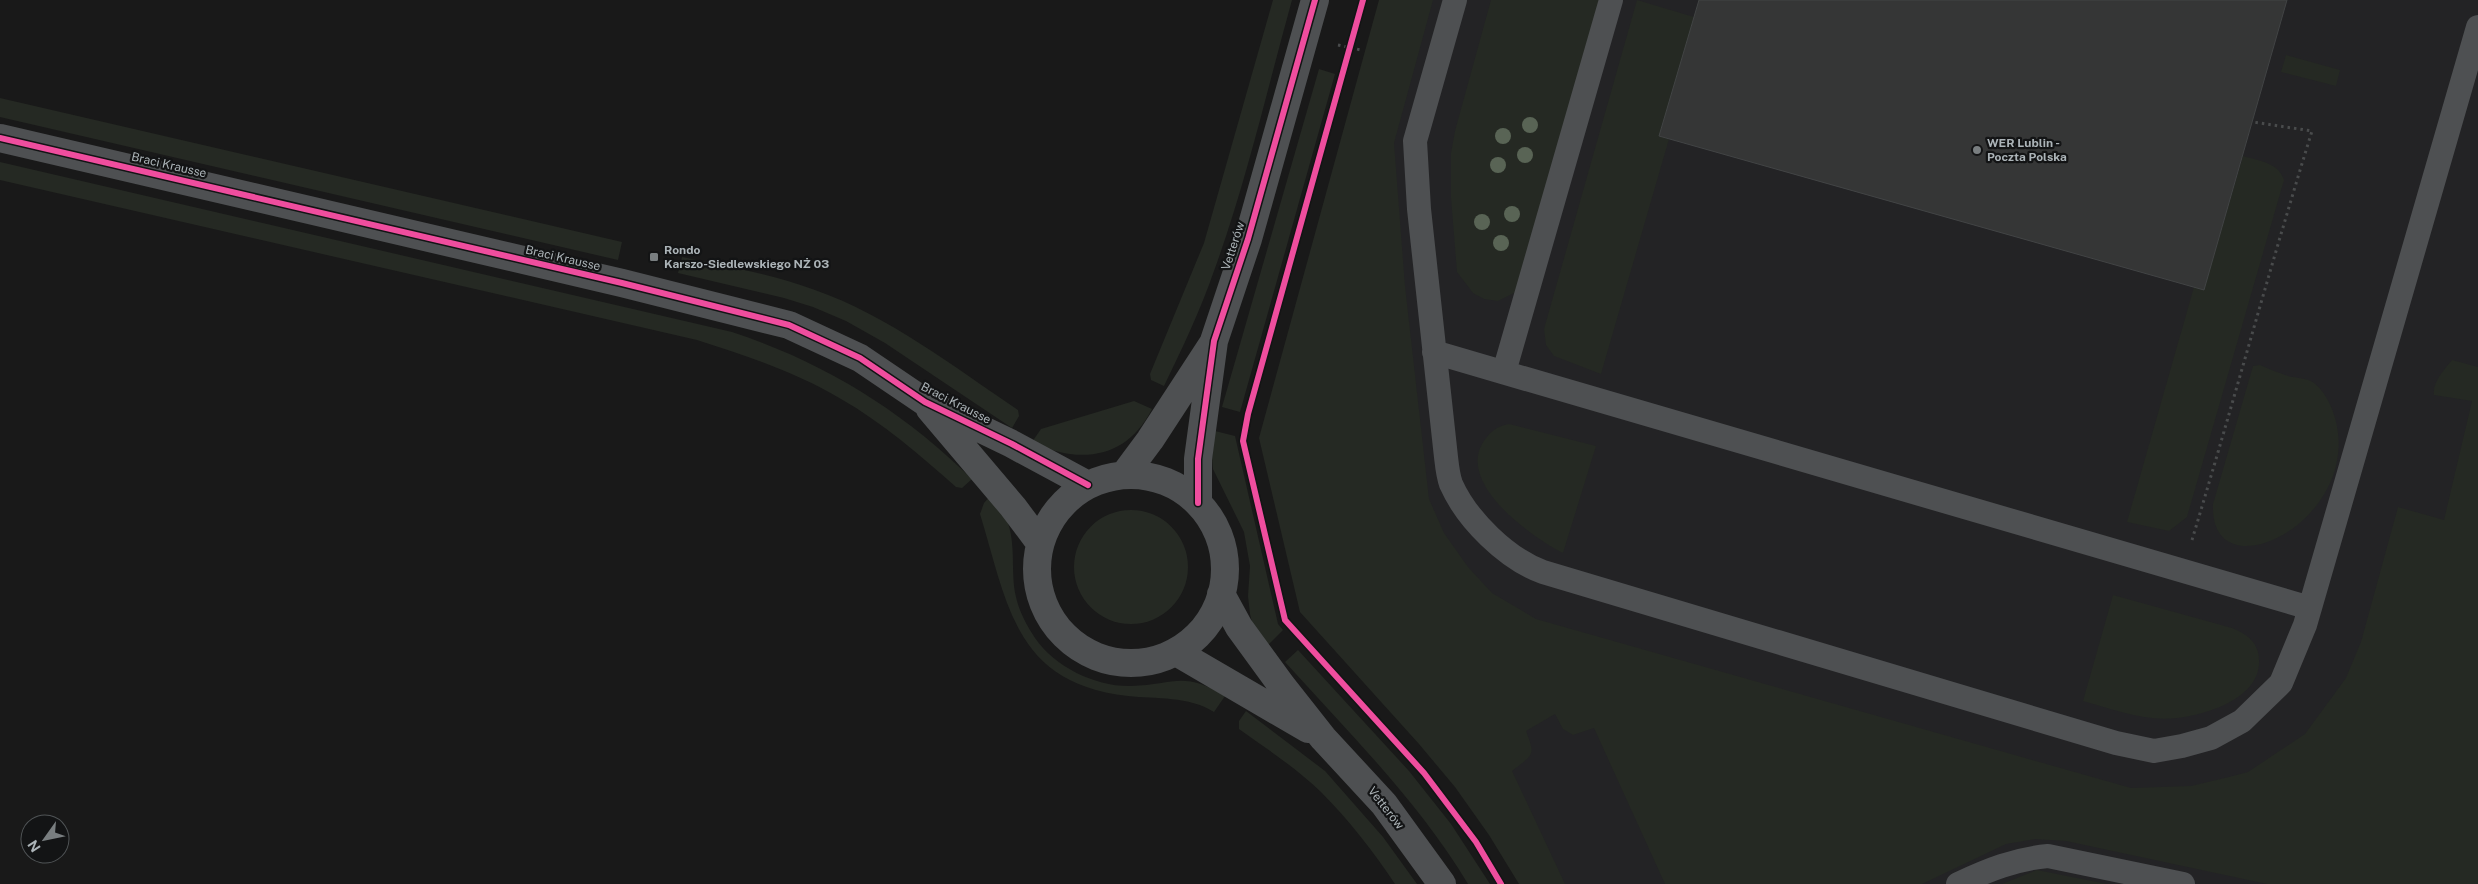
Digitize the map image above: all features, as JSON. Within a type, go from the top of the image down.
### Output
[{"type":"street","name":"Vetterów","points":[[1198,503],[1198,459],[1214,341],[1248,239],[1315,0]]},
{"type":"street","name":"Braci Krausse","points":[[0,138],[622,283],[789,326],[860,358],[925,402],[1012,444],[1088,485]]},
{"type":"street","name":"Vetterów","points":[[1124,475],[1150,440],[1214,341]]},
{"type":"street","name":"Braci Krausse","points":[[925,402],[1014,508],[1040,543]]},
{"type":"street","points":[[1124,475],[1156,478],[1171,484],[1198,503],[1208,516],[1222,545],[1224,561],[1221,594],[1216,608],[1204,627],[1176,652],[1159,659],[1123,663],[1104,660],[1072,642],[1053,622],[1041,598],[1037,580],[1040,543],[1053,515],[1075,493],[1088,485],[1100,480],[1124,475]]},
{"type":"street","name":"Vetterów","points":[[1221,594],[1239,627],[1323,738],[1384,804],[1442,884]]},
{"type":"street","name":"Vetterów","points":[[1176,652],[1323,738]]},
{"type":"lane","points":[[1455,0],[1415,141],[1419,209],[1446,458],[1451,484],[1486,534],[1525,565],[2116,744],[2154,750],[2182,746],[2211,738],[2242,721],[2281,683],[2310,608],[2478,27]]},
{"type":"lane","points":[[1504,372],[1611,0]]},
{"type":"lane","points":[[1434,352],[2310,608]]},
{"type":"lane","points":[[1958,884],[1996,866],[2025,858],[2048,856],[2183,884]]},
{"type":"path","points":[[1348,57],[1353,38]]},
{"type":"path","points":[[1338,45],[1361,50]]},
{"type":"path","points":[[2182,571],[2231,410],[2278,240],[2312,131],[2253,122]]},
{"type":"shaded area","points":[[1273,0],[1292,0],[1246,170],[1226,238],[1209,286],[1164,386],[1151,380],[1150,374],[1204,243]]},
{"type":"shaded area","points":[[1379,0],[1433,0],[1394,143],[1405,286],[1429,499],[1444,533],[1468,567],[1492,593],[1536,619],[2131,788],[2191,786],[2248,772],[2305,734],[2346,678],[2361,642],[2398,507],[2444,520],[2472,401],[2434,395],[2435,385],[2452,360],[2478,367],[2478,884],[2267,884],[2066,841],[2035,839],[2006,844],[1922,884],[1665,884],[1594,728],[1573,735],[1563,729],[1555,714],[1526,731],[1531,746],[1531,754],[1512,771],[1565,884],[1519,884],[1489,835],[1455,787],[1419,744],[1300,612],[1259,438]]},
{"type":"shaded area","points":[[1403,0],[2478,0],[2478,884],[1541,884],[1415,608],[1369,145]]},
{"type":"shaded area","points":[[1491,0],[1602,0],[1518,291],[1498,301],[1484,299],[1473,293],[1457,272],[1451,198],[1451,153],[1455,131]]},
{"type":"shaded area","points":[[1637,0],[1694,17],[1659,136],[1669,139],[1601,374],[1554,356],[1546,345],[1544,329]]},
{"type":"shaded area","points":[[2286,55],[2340,70],[2336,86],[2281,72]]},
{"type":"shaded area","points":[[1319,69],[1335,74],[1240,412],[1222,407]]},
{"type":"shaded area","points":[[0,98],[622,242],[618,260],[0,117]]},
{"type":"shaded area","points":[[2243,156],[2273,166],[2284,180],[2187,517],[2169,531],[2127,522],[2194,287],[2204,289]]},
{"type":"shaded area","points":[[0,162],[732,332],[799,358],[861,391],[946,454],[972,479],[962,488],[956,487],[915,451],[857,408],[824,389],[789,373],[716,346],[697,340],[0,180]]},
{"type":"shaded area","points":[[682,257],[782,279],[842,301],[895,328],[945,360],[1018,410],[1019,416],[1012,428],[885,343],[846,321],[813,307],[784,298],[678,273]]},
{"type":"shaded area","points":[[2260,365],[2288,376],[2311,381],[2323,393],[2333,412],[2337,426],[2336,467],[2323,497],[2302,521],[2278,538],[2254,546],[2232,544],[2218,530],[2213,504],[2253,366]]},
{"type":"shaded area","points":[[1134,401],[1152,409],[1142,426],[1115,447],[1100,453],[1084,455],[1067,454],[1032,442],[1041,429]]},
{"type":"shaded area","points":[[1509,424],[1596,446],[1563,553],[1518,523],[1489,493],[1481,477],[1478,460],[1482,444],[1493,431],[1500,426]]},
{"type":"shaded area","points":[[1215,431],[1235,436],[1278,624],[1283,630],[1268,645],[1252,622],[1250,614],[1248,596],[1250,566],[1244,532],[1213,469],[1212,458]]},
{"type":"shaded area","points":[[990,496],[1006,518],[1009,528],[1014,587],[1019,608],[1035,638],[1043,648],[1054,658],[1077,673],[1104,683],[1131,686],[1178,681],[1199,683],[1225,696],[1214,712],[1194,703],[1128,696],[1090,688],[1061,675],[1039,657],[1022,635],[1009,609],[999,579],[980,514],[984,503]]},
{"type":"shaded area","points":[[1131,510],[1153,514],[1172,526],[1184,545],[1188,567],[1184,589],[1172,608],[1153,620],[1131,624],[1109,620],[1090,608],[1078,589],[1074,567],[1078,545],[1090,526],[1109,514]]},
{"type":"shaded area","points":[[2113,595],[2232,628],[2243,633],[2257,649],[2259,660],[2257,673],[2251,685],[2242,694],[2217,708],[2177,718],[2165,719],[2141,716],[2083,701]]},
{"type":"shaded area","points":[[1298,650],[1409,771],[1451,824],[1490,884],[1468,884],[1449,854],[1405,796],[1285,662]]},
{"type":"shaded area","points":[[1246,711],[1325,771],[1383,837],[1417,884],[1395,884],[1360,836],[1321,792],[1291,767],[1239,729],[1239,721]]},
{"type":"shaded area","points":[[2037,870],[2107,884],[2002,884]]},
{"type":"building","name":"WER Lublin - Poczta Polska","points":[[1699,0],[2287,0],[2204,290],[1659,136]]},
{"type":"cycle path","points":[[1198,503],[1198,459],[1214,341],[1248,239],[1315,0]]},
{"type":"cycle path","points":[[1363,0],[1248,414],[1243,441],[1285,620],[1424,773],[1476,842],[1501,884]]},
{"type":"cycle path","points":[[0,138],[622,283],[789,325],[860,358],[925,402],[1012,444],[1088,485]]},
{"type":"place","name":"WER Lublin - Poczta Polska","points":[[1977,150]]},
{"type":"place","name":"Rondo Karszo-Siedlewskiego NŻ 03","points":[[654,257]]}]
